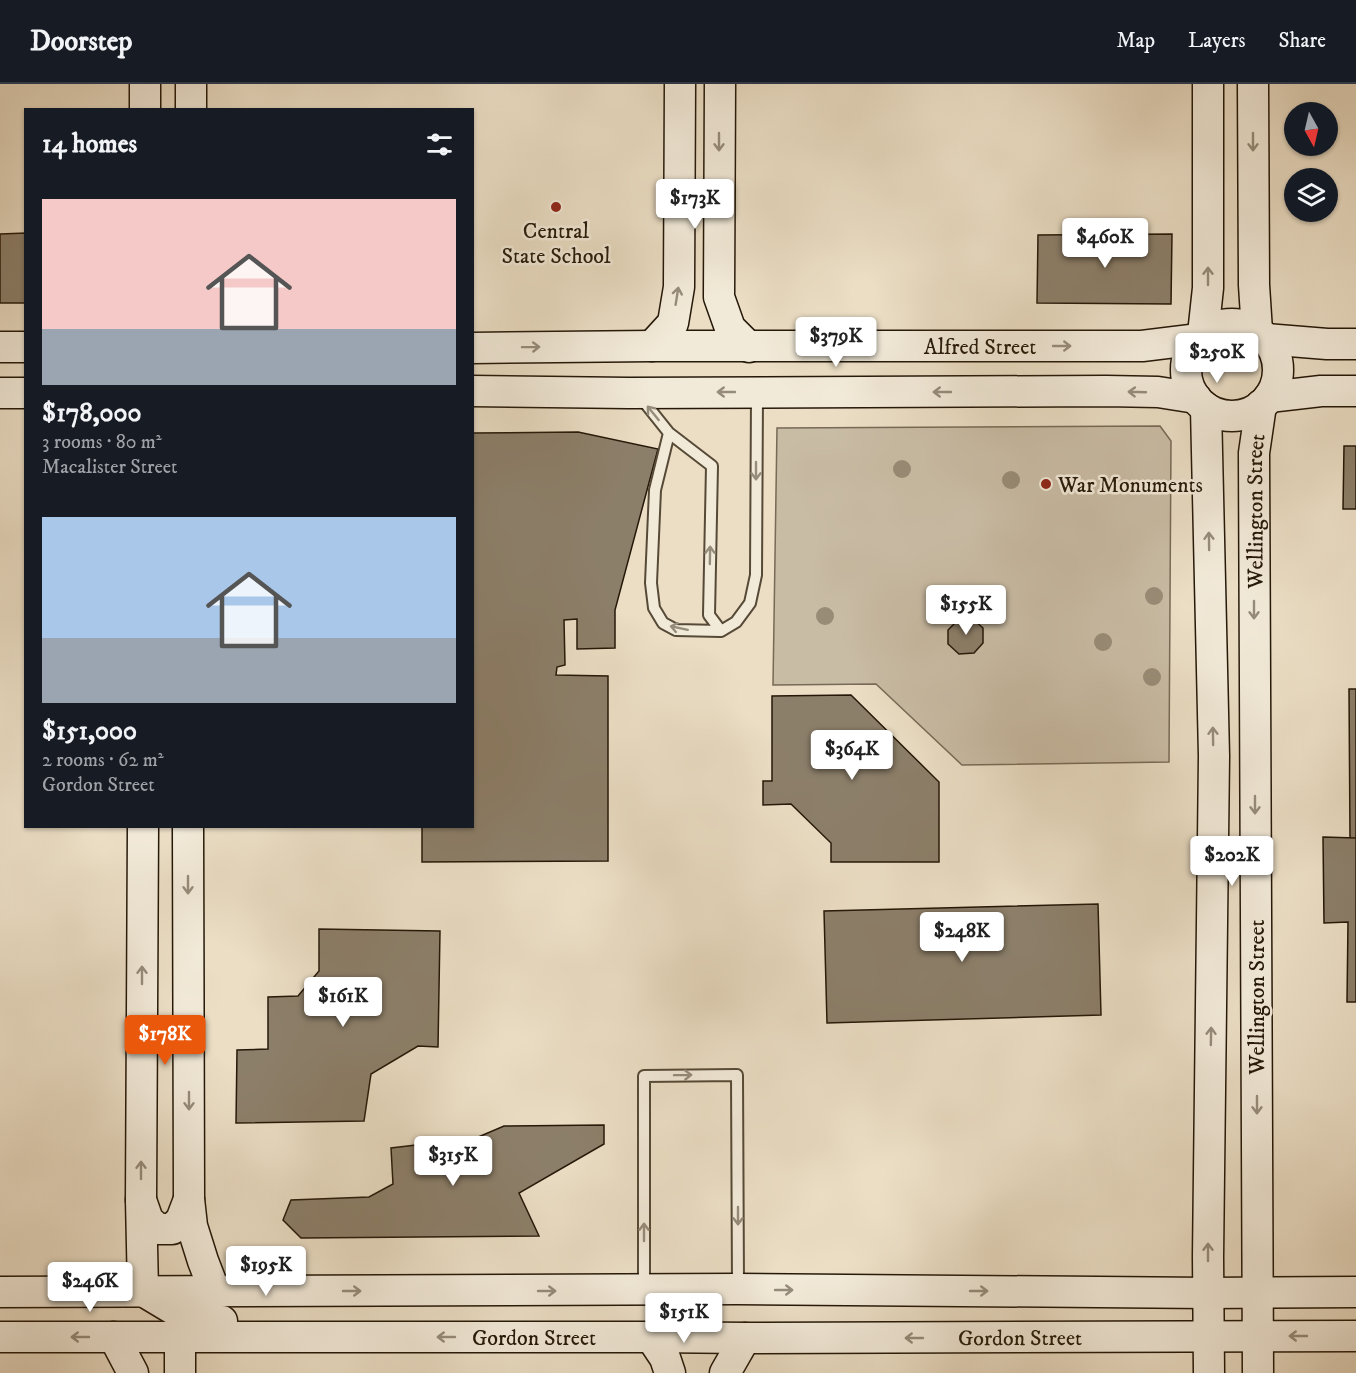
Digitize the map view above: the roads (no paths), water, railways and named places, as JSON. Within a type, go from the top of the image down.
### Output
[{"type":"street","points":[[145,84],[145,108]]},
{"type":"street","points":[[191,84],[191,108]]},
{"type":"street","points":[[652,346],[673,323],[679,287],[680,84]]},
{"type":"street","points":[[720,84],[719,297],[730,328],[748,347]]},
{"type":"street","points":[[1201,337],[1208,288],[1208,84]]},
{"type":"street","points":[[1253,84],[1254,285],[1262,335],[1273,349],[1278,374],[1275,386],[1265,401],[1251,412],[1240,415],[1228,416],[1216,413],[1201,403],[1189,386],[1186,374],[1191,349],[1213,328],[1224,325],[1235,324],[1247,327],[1262,335],[1327,344],[1356,344]]},
{"type":"street","name":"Alfred Street","points":[[474,348],[1142,346],[1201,337]]},
{"type":"street","points":[[0,347],[24,347]]},
{"type":"street","name":"Alfred Street","points":[[474,392],[1106,391],[1158,392],[1201,403]]},
{"type":"street","points":[[1265,401],[1321,391],[1356,391]]},
{"type":"street","points":[[0,393],[24,393]]},
{"type":"street","name":"Wellington Street","points":[[1258,1373],[1254,447],[1265,401]]},
{"type":"street","name":"Wellington Street","points":[[1201,403],[1214,756],[1209,1373]]},
{"type":"street","points":[[143,828],[141,1200],[143,1291],[188,1318],[206,1321],[318,1322],[374,1337]]},
{"type":"street","points":[[188,828],[189,1199],[192,1226],[215,1292]]},
{"type":"street","points":[[141,1200],[148,1220],[158,1229],[172,1229],[181,1220],[189,1199]]},
{"type":"street","name":"Gordon Street","points":[[0,1293],[738,1289],[1356,1292]]},
{"type":"street","points":[[0,1293],[45,1310],[125,1310],[146,1313],[180,1337],[180,1373]]},
{"type":"street","points":[[651,1336],[665,1358],[669,1373]]},
{"type":"street","name":"Gordon Street","points":[[0,1337],[1356,1336]]},
{"type":"street","points":[[114,1337],[133,1373]]},
{"type":"street","points":[[725,1373],[746,1338]]},
{"type":"lane","points":[[669,433],[655,490],[651,583],[654,608],[663,622],[676,630],[721,631],[736,622],[750,603],[756,575],[756,392]]},
{"type":"lane","points":[[637,393],[669,433],[712,466],[710,615],[721,631]]},
{"type":"lane","points":[[644,1290],[644,1076],[736,1075],[738,1289]]},
{"type":"place","name":"Central State School","points":[[556,207]]},
{"type":"place","name":"War Monuments","points":[[1046,484]]}]
